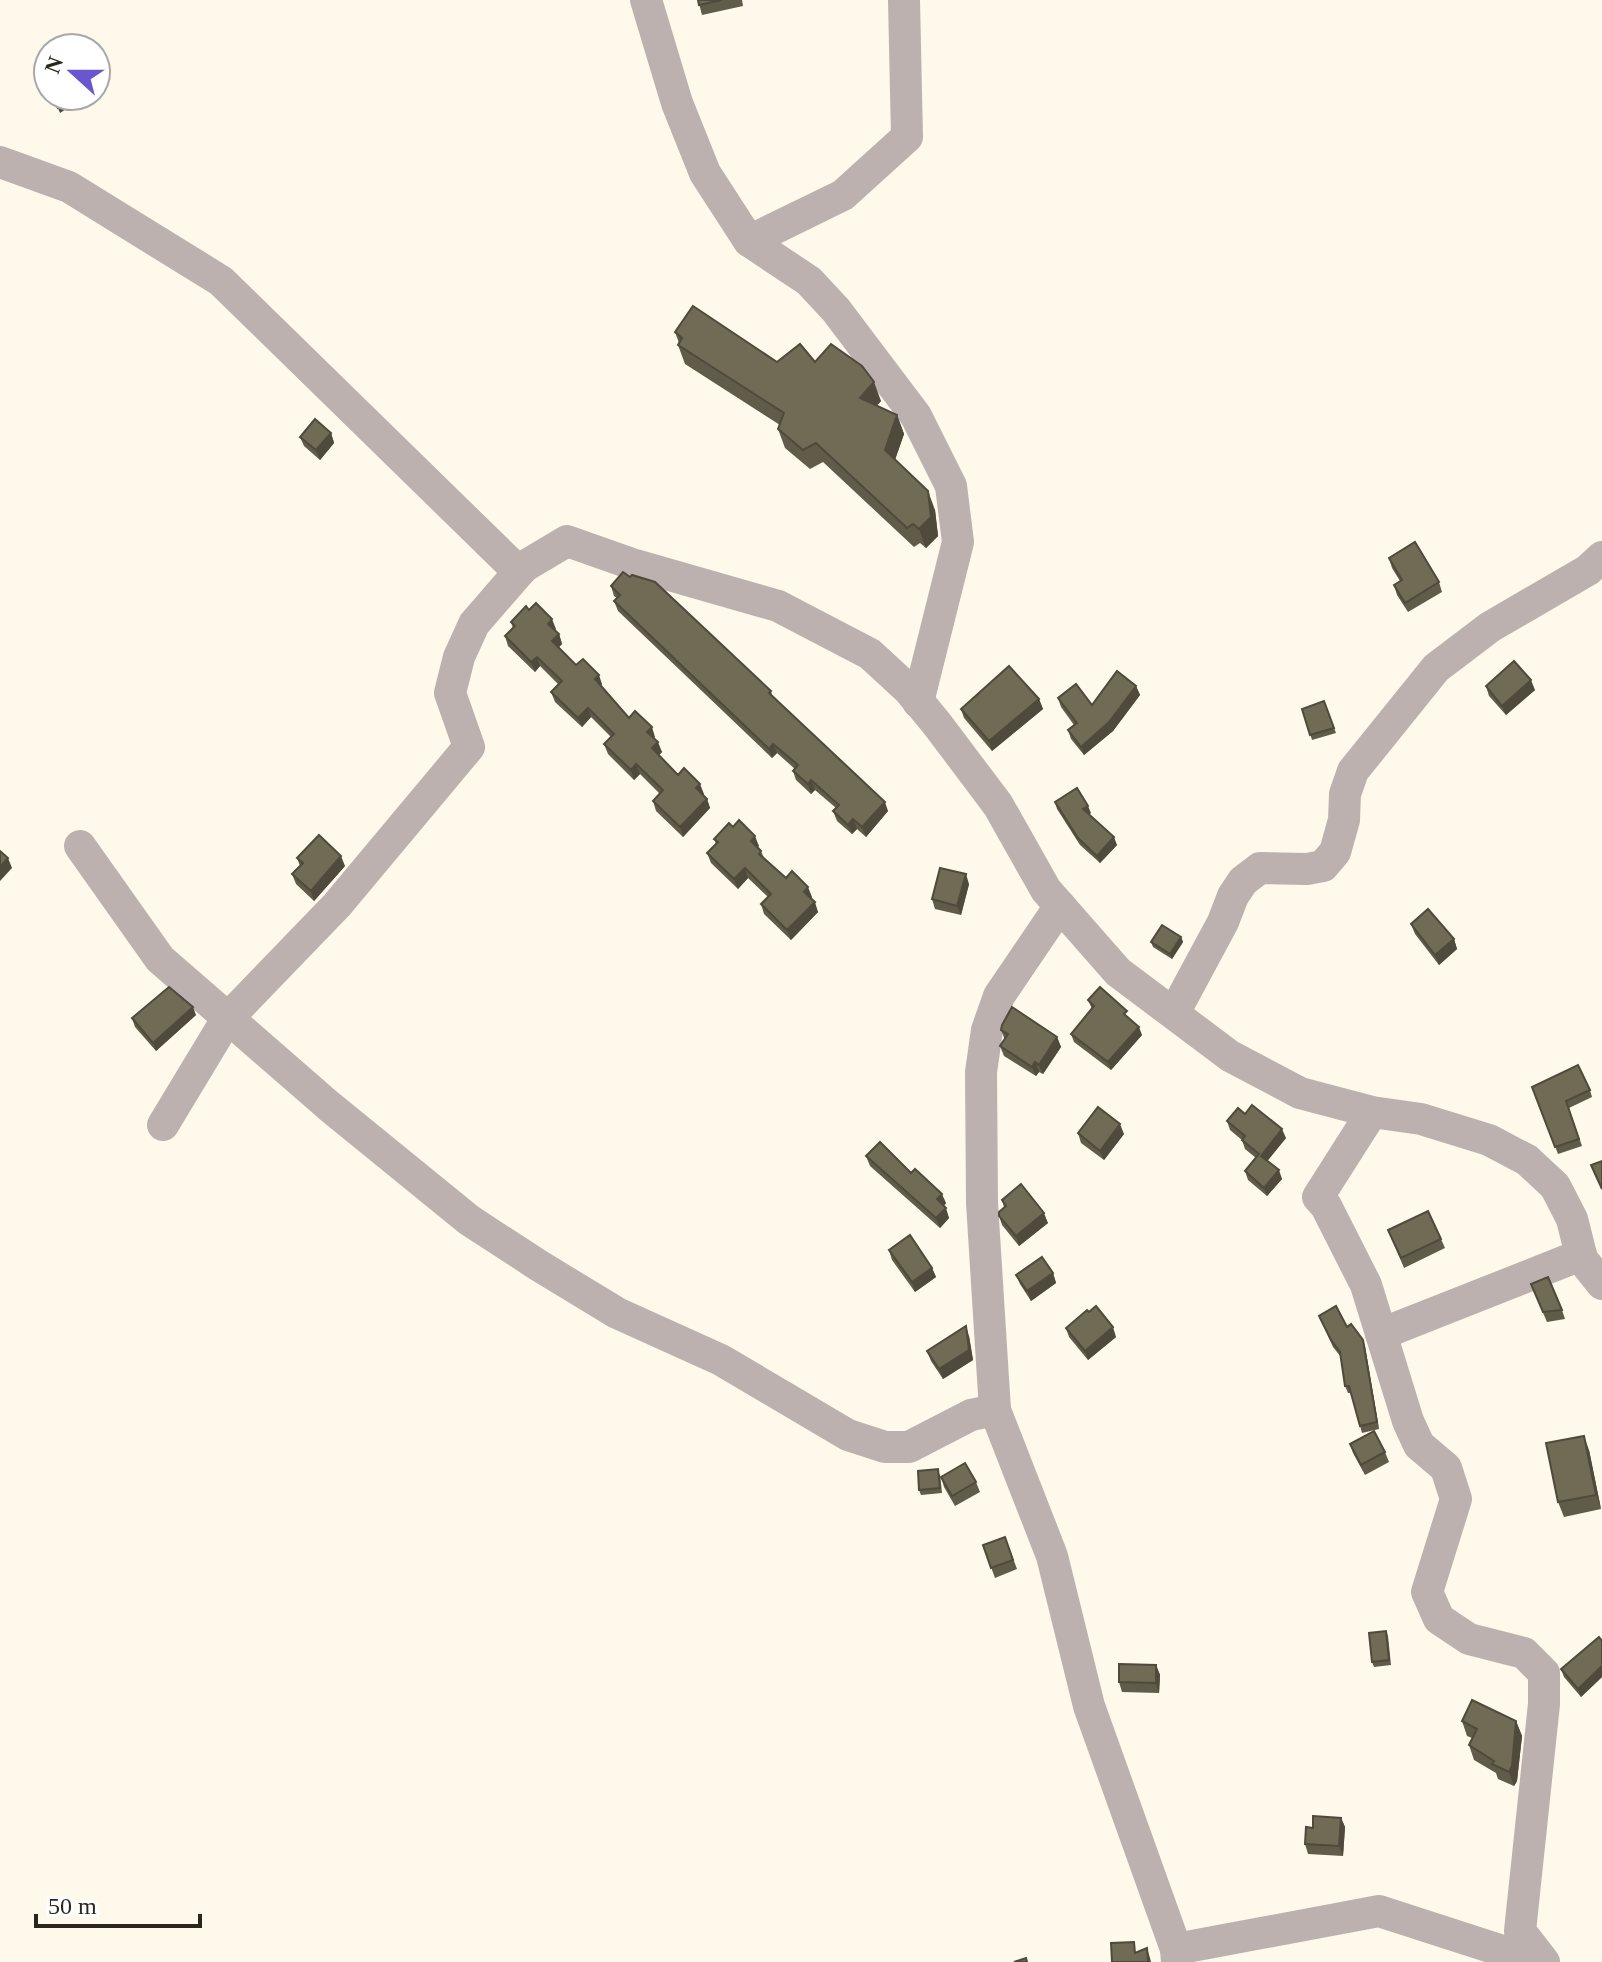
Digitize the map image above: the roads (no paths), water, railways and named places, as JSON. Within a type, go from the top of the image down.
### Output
[{"type":"street","points":[[646,0],[677,103],[705,173],[749,241],[809,281],[836,310],[916,416],[951,486],[958,542],[918,702]]},
{"type":"street","points":[[749,241],[843,195],[907,137],[904,0]]},
{"type":"street","points":[[0,162],[69,187],[221,281],[519,572]]},
{"type":"street","points":[[163,1125],[227,1019],[337,905],[469,747],[450,693],[459,657],[474,624],[519,572],[567,541],[635,565],[778,606],[870,654],[918,702],[998,805],[1046,890],[1118,972],[1230,1056],[1300,1093],[1372,1112],[1421,1119],[1489,1140],[1527,1160],[1555,1186],[1572,1219],[1581,1255],[1602,1284]]},
{"type":"street","points":[[1174,1013],[1243,881],[1260,868],[1307,869],[1323,866],[1335,852],[1344,820],[1345,794],[1353,771],[1436,668],[1490,627],[1588,570],[1602,557]]},
{"type":"street","points":[[80,846],[160,959],[227,1019],[469,1220],[617,1313],[721,1360],[848,1435],[885,1447],[909,1447],[971,1415],[995,1410]]},
{"type":"street","points":[[1060,906],[999,996],[987,1030],[981,1072],[982,1203],[995,1410],[1052,1556],[1089,1706],[1176,1956],[1379,1911],[1537,1962]]},
{"type":"street","points":[[1372,1112],[1318,1197],[1326,1206],[1366,1285],[1408,1421],[1419,1445],[1446,1468],[1456,1499],[1427,1592],[1439,1619],[1469,1639],[1524,1653],[1544,1673],[1544,1704],[1520,1931],[1544,1962]]},
{"type":"street","points":[[1381,1334],[1581,1255]]}]
